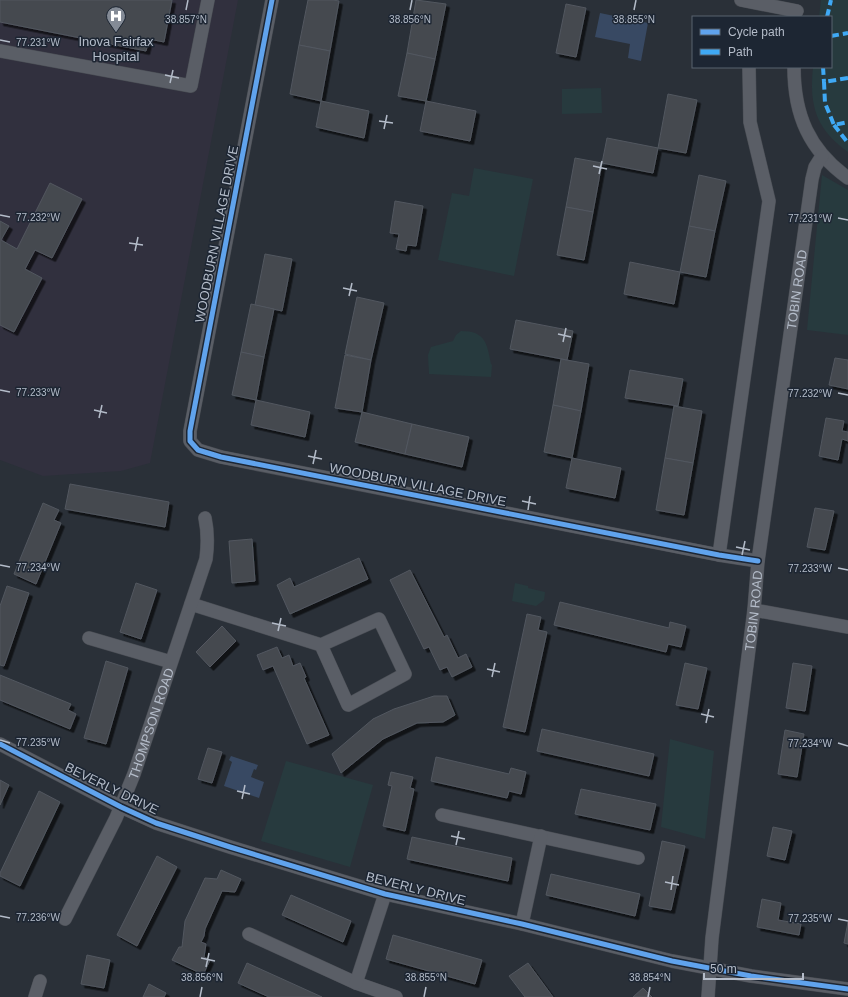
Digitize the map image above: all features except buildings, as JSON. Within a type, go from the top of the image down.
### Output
[{"type":"street","points":[[0,51],[191,86],[208,0]]},
{"type":"street","name":"WOODBURN VILLAGE DRIVE","points":[[272,0],[191,423],[190,441],[198,450],[221,457],[719,555],[758,561]]},
{"type":"street","points":[[741,0],[766,7],[798,9]]},
{"type":"street","points":[[719,555],[769,201],[750,122],[750,68]]},
{"type":"street","points":[[794,68],[797,100],[803,122],[811,140],[822,156],[836,170],[848,178]]},
{"type":"street","name":"TOBIN ROAD","points":[[708,997],[712,938],[754,610],[758,561],[812,179],[815,167],[822,156]]},
{"type":"street","name":"THOMPSON ROAD","points":[[66,920],[120,807],[134,774],[207,552],[207,530],[205,518]]},
{"type":"street","points":[[191,604],[321,645],[379,619],[404,674],[348,705],[321,645]]},
{"type":"street","points":[[754,610],[848,627]]},
{"type":"street","points":[[89,638],[171,662]]},
{"type":"street","name":"BEVERLY DRIVE","points":[[0,744],[120,807],[156,823],[385,894],[522,924],[672,961],[751,976],[848,989]]},
{"type":"street","points":[[442,815],[638,858]]},
{"type":"street","points":[[522,924],[541,836]]},
{"type":"street","points":[[356,983],[385,894]]},
{"type":"street","points":[[249,934],[356,983],[396,997]]},
{"type":"street","points":[[35,997],[40,980]]},
{"type":"shaded area","points":[[0,0],[238,0],[150,463],[121,471],[43,476],[0,460]]},
{"type":"green space","points":[[821,0],[848,0],[848,152],[828,134],[817,116],[814,105],[812,94],[813,68],[832,68],[832,16],[819,16]]},
{"type":"green space","points":[[601,88],[602,113],[562,114],[562,89]]},
{"type":"green space","points":[[474,168],[533,179],[514,276],[438,260],[452,193],[469,196]]},
{"type":"green space","points":[[822,175],[848,190],[848,335],[807,330]]},
{"type":"green space","points":[[461,331],[476,333],[484,340],[492,365],[491,377],[429,374],[428,355],[431,347],[453,341],[456,335]]},
{"type":"green space","points":[[515,583],[545,592],[544,600],[536,606],[512,601]]},
{"type":"green space","points":[[670,739],[714,751],[705,839],[661,827]]},
{"type":"green space","points":[[286,761],[373,785],[350,867],[261,841]]},
{"type":"water","points":[[600,13],[648,23],[641,61],[628,58],[630,44],[595,37]]},
{"type":"water","points":[[231,756],[258,765],[256,770],[254,769],[251,777],[264,782],[259,798],[224,786],[232,762],[229,760]]},
{"type":"marked path","points":[[827,16],[831,0]]},
{"type":"marked path","points":[[832,36],[848,33]]},
{"type":"marked path","points":[[823,68],[824,82]]},
{"type":"marked path","points":[[848,78],[824,82],[825,103],[834,125],[848,122]]},
{"type":"marked path","points":[[834,125],[848,143]]},
{"type":"cycle path","points":[[272,0],[190,431],[190,441],[198,450],[221,457],[719,555],[758,561]]},
{"type":"cycle path","points":[[0,744],[121,807],[156,823],[385,894],[522,924],[672,961],[751,976],[848,989]]},
{"type":"place","name":"Inova Fairfax Hospital","points":[[116,33]]}]
